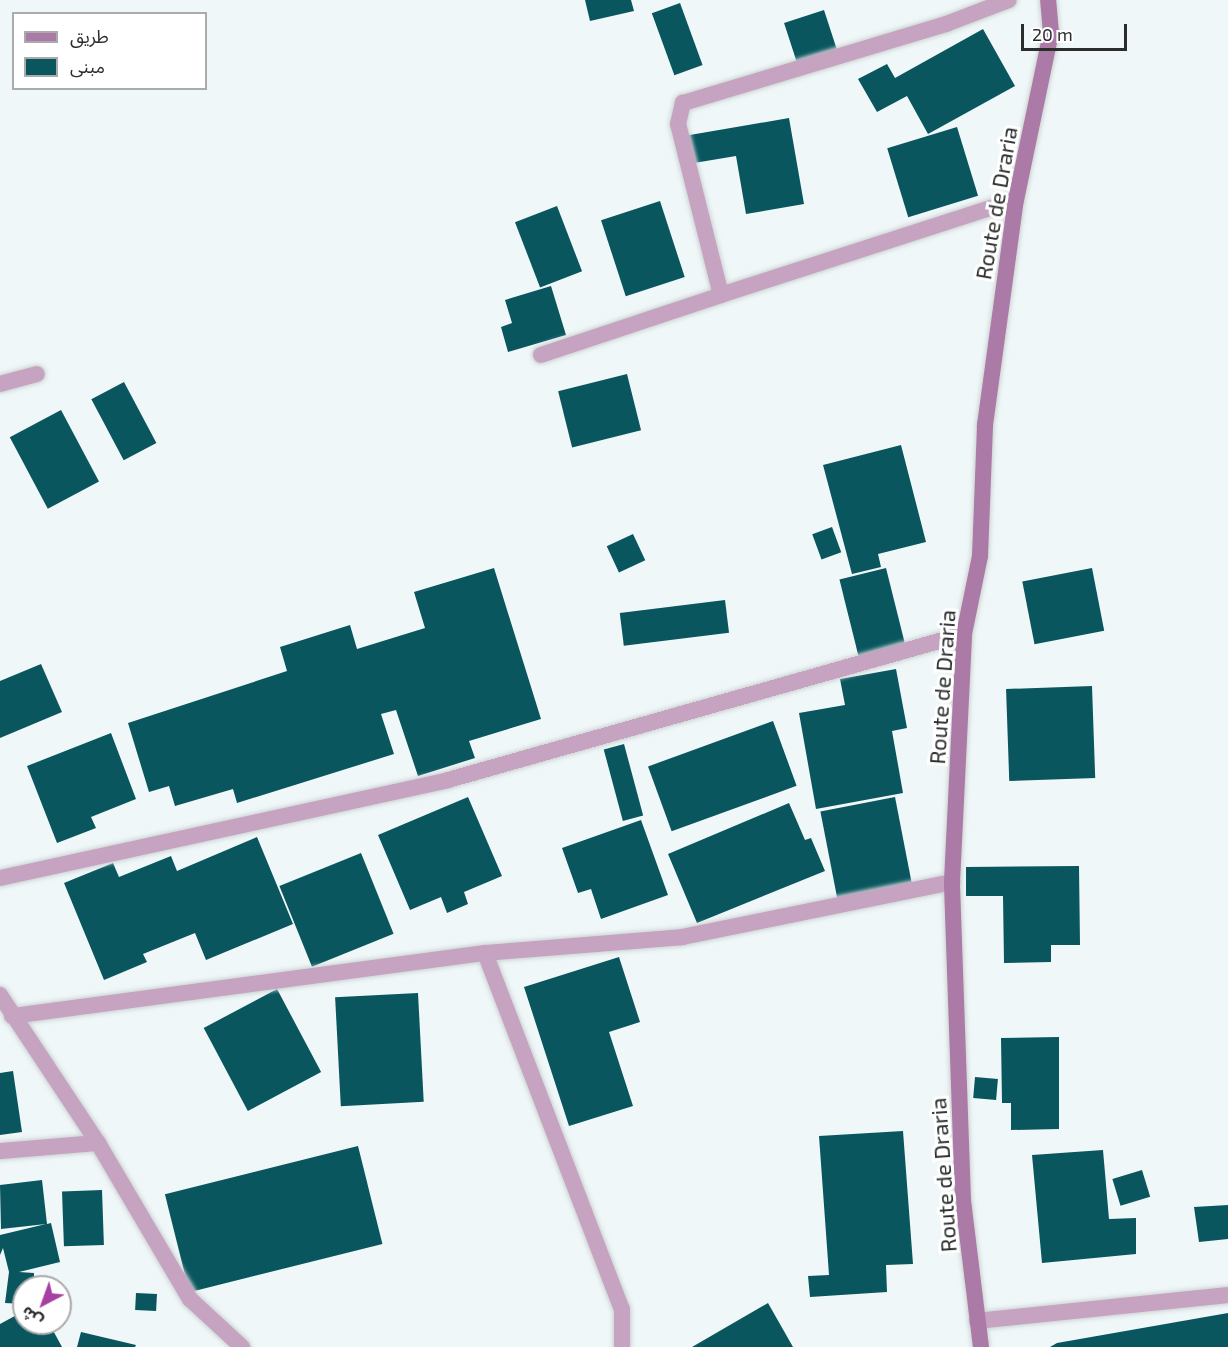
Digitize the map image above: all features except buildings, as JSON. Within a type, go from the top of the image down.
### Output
[{"type":"main road","name":"Route de Draria","points":[[981,1347],[963,1200],[952,882],[964,634],[980,556],[985,425],[1016,200],[1051,33],[1048,0]]},
{"type":"street","points":[[721,295],[678,124],[682,103],[946,24],[1009,0]]},
{"type":"street","points":[[541,355],[1016,200]]},
{"type":"street","points":[[0,384],[37,374]]},
{"type":"street","points":[[0,878],[448,780],[964,634]]},
{"type":"street","points":[[12,1016],[485,953],[682,937],[952,882]]},
{"type":"street","points":[[485,953],[622,1309],[622,1347]]},
{"type":"street","points":[[0,995],[98,1143],[190,1299],[242,1347]]},
{"type":"street","points":[[0,1151],[98,1143]]},
{"type":"street","points":[[977,1320],[1228,1295]]}]
